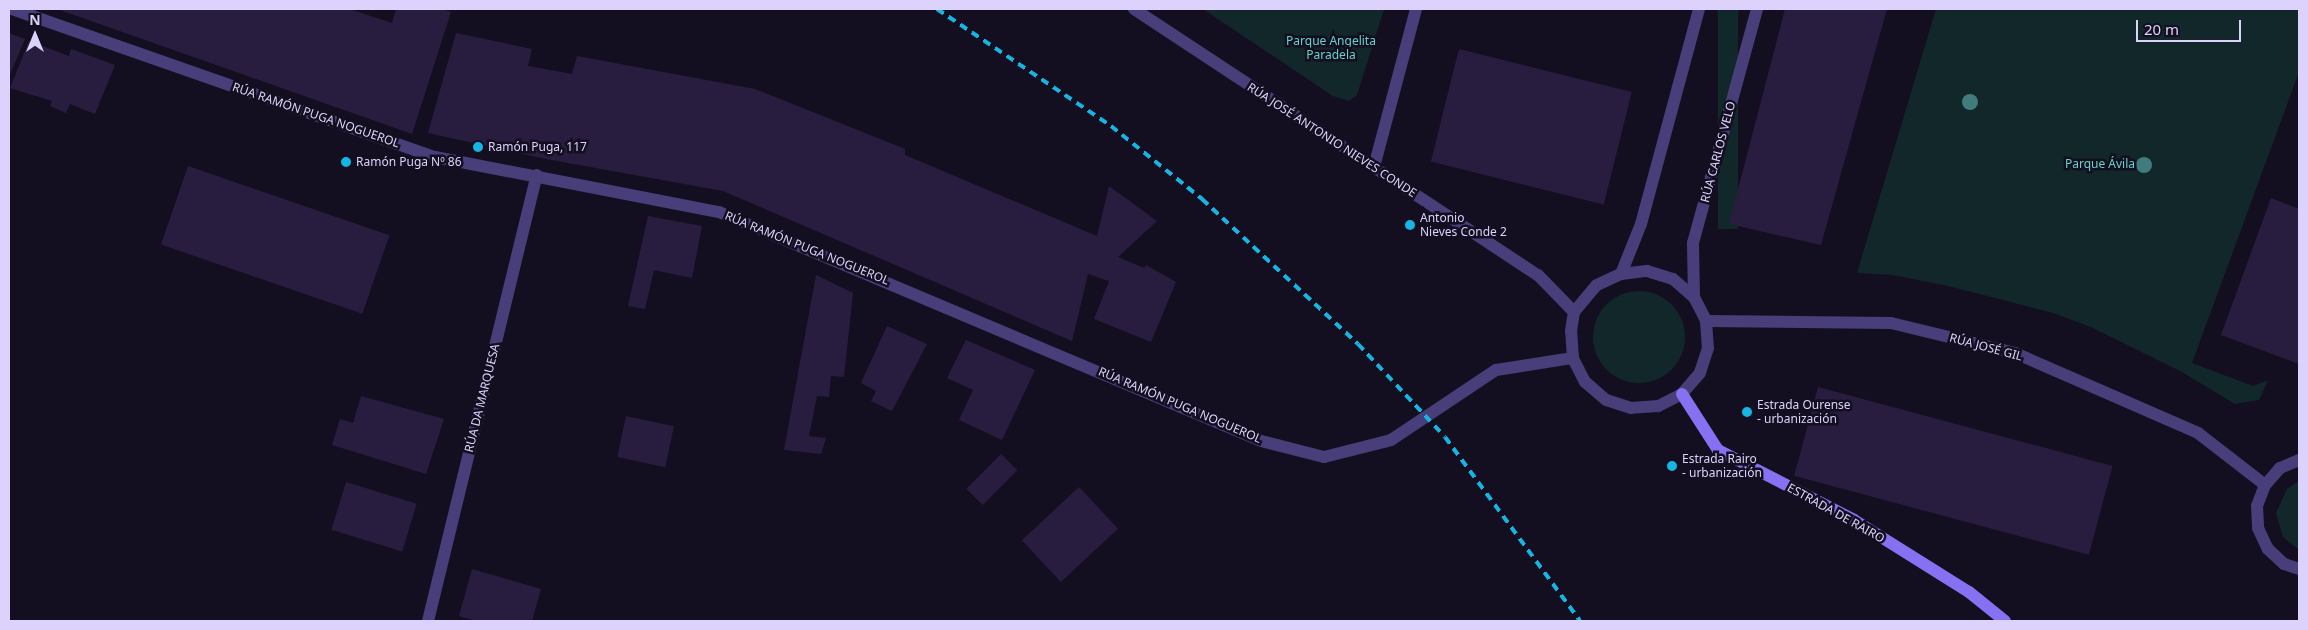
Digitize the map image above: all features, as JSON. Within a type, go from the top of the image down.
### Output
[{"type":"street","name":"RÚA JOSÉ ANTONIO NIEVES CONDE","points":[[1134,9],[1538,275],[1574,312]]},
{"type":"street","points":[[1374,167],[1416,9]]},
{"type":"street","points":[[1620,274],[1641,224],[1699,9]]},
{"type":"street","name":"RÚA CARLOS VELO","points":[[1694,297],[1693,243],[1757,9]]},
{"type":"street","name":"RÚA RAMÓN PUGA NOGUEROL","points":[[13,13],[435,157],[536,175],[719,212],[1261,441],[1324,457],[1390,440],[1496,370],[1573,358]]},
{"type":"street","name":"RÚA DA MARQUESA","points":[[428,621],[536,175]]},
{"type":"street","points":[[1647,271],[1673,280],[1694,297],[1706,321],[1708,348],[1700,373],[1682,394],[1658,406],[1631,408],[1606,400],[1585,382],[1573,358],[1571,331],[1574,312],[1597,285],[1620,274],[1647,271]]},
{"type":"street","name":"RÚA JOSÉ GIL","points":[[1706,321],[1891,323],[2015,353],[2198,433],[2265,485]]},
{"type":"street","name":"ESTRADA DE RAIRO","points":[[1682,394],[1718,450],[1854,520],[1970,592],[2005,621]]},
{"type":"street","points":[[2299,460],[2280,468],[2265,485],[2257,506],[2258,528],[2268,549],[2284,564],[2299,569]]},
{"type":"green space","name":"Parque Angelita Paradela","points":[[1203,9],[1384,9],[1357,95],[1349,101],[1333,96]]},
{"type":"green space","points":[[1718,9],[1738,9],[1738,229],[1718,229]]},
{"type":"green space","name":"Parque Ávila","points":[[1936,9],[2299,9],[2299,72],[2192,363],[2253,386],[2268,380],[2259,400],[2235,404],[2182,372],[2091,327],[2053,313],[1948,286],[1893,275],[1857,273]]},
{"type":"green space","points":[[1639,291],[1657,295],[1671,305],[1681,319],[1685,337],[1681,355],[1671,369],[1657,379],[1639,383],[1621,379],[1607,369],[1597,355],[1593,337],[1597,319],[1607,305],[1621,295]]},
{"type":"green space","points":[[2299,481],[2299,550],[2283,537],[2276,513],[2287,489]]},
{"type":"building","points":[[57,9],[349,9],[392,23],[396,9],[442,9],[451,12],[412,134]]},
{"type":"building","points":[[1785,9],[1887,9],[1821,245],[1729,224]]},
{"type":"building","points":[[9,33],[25,39],[9,77]]},
{"type":"building","points":[[456,33],[532,49],[528,66],[572,74],[577,56],[755,89],[905,149],[905,155],[1097,236],[1109,186],[1157,221],[1118,257],[1144,268],[1146,265],[1176,282],[1151,342],[1094,319],[1109,281],[1088,274],[1072,341],[723,191],[546,159],[428,133]]},
{"type":"building","points":[[29,41],[69,56],[71,49],[115,65],[95,114],[70,104],[66,113],[50,106],[52,101],[10,88]]},
{"type":"building","points":[[1459,49],[1632,92],[1604,205],[1431,162]]},
{"type":"building","points":[[188,166],[389,235],[362,314],[161,244]]},
{"type":"building","points":[[2271,198],[2299,209],[2299,364],[2221,335]]},
{"type":"building","points":[[648,216],[702,226],[692,278],[654,270],[645,309],[628,306]]},
{"type":"building","points":[[816,275],[853,293],[844,377],[831,376],[829,397],[817,396],[809,436],[826,438],[821,454],[784,450]]},
{"type":"building","points":[[887,326],[927,344],[892,411],[871,401],[876,391],[861,383]]},
{"type":"building","points":[[966,340],[1035,370],[1002,440],[959,420],[973,390],[947,378]]},
{"type":"building","points":[[1818,387],[2113,466],[2089,555],[1794,476]]},
{"type":"building","points":[[361,396],[444,419],[426,474],[332,445],[340,419],[353,423]]},
{"type":"building","points":[[626,416],[674,426],[665,467],[617,457]]},
{"type":"building","points":[[1001,454],[1017,470],[983,505],[966,489]]},
{"type":"building","points":[[346,482],[417,504],[402,551],[331,530]]},
{"type":"building","points":[[1079,487],[1118,529],[1061,582],[1022,540]]},
{"type":"building","points":[[472,569],[541,589],[532,621],[476,621],[459,616]]},
{"type":"railway","points":[[937,9],[1111,126],[1202,199],[1358,344],[1445,437],[1580,621]]},
{"type":"place","name":"Ramón Puga, 117","points":[[478,147]]},
{"type":"place","name":"Ramón Puga Nº 86","points":[[346,162]]},
{"type":"place","name":"Antonio Nieves Conde 2","points":[[1410,225]]},
{"type":"place","name":"Estrada Ourense - urbanización","points":[[1747,412]]},
{"type":"place","name":"Estrada Rairo - urbanización","points":[[1672,466]]}]
